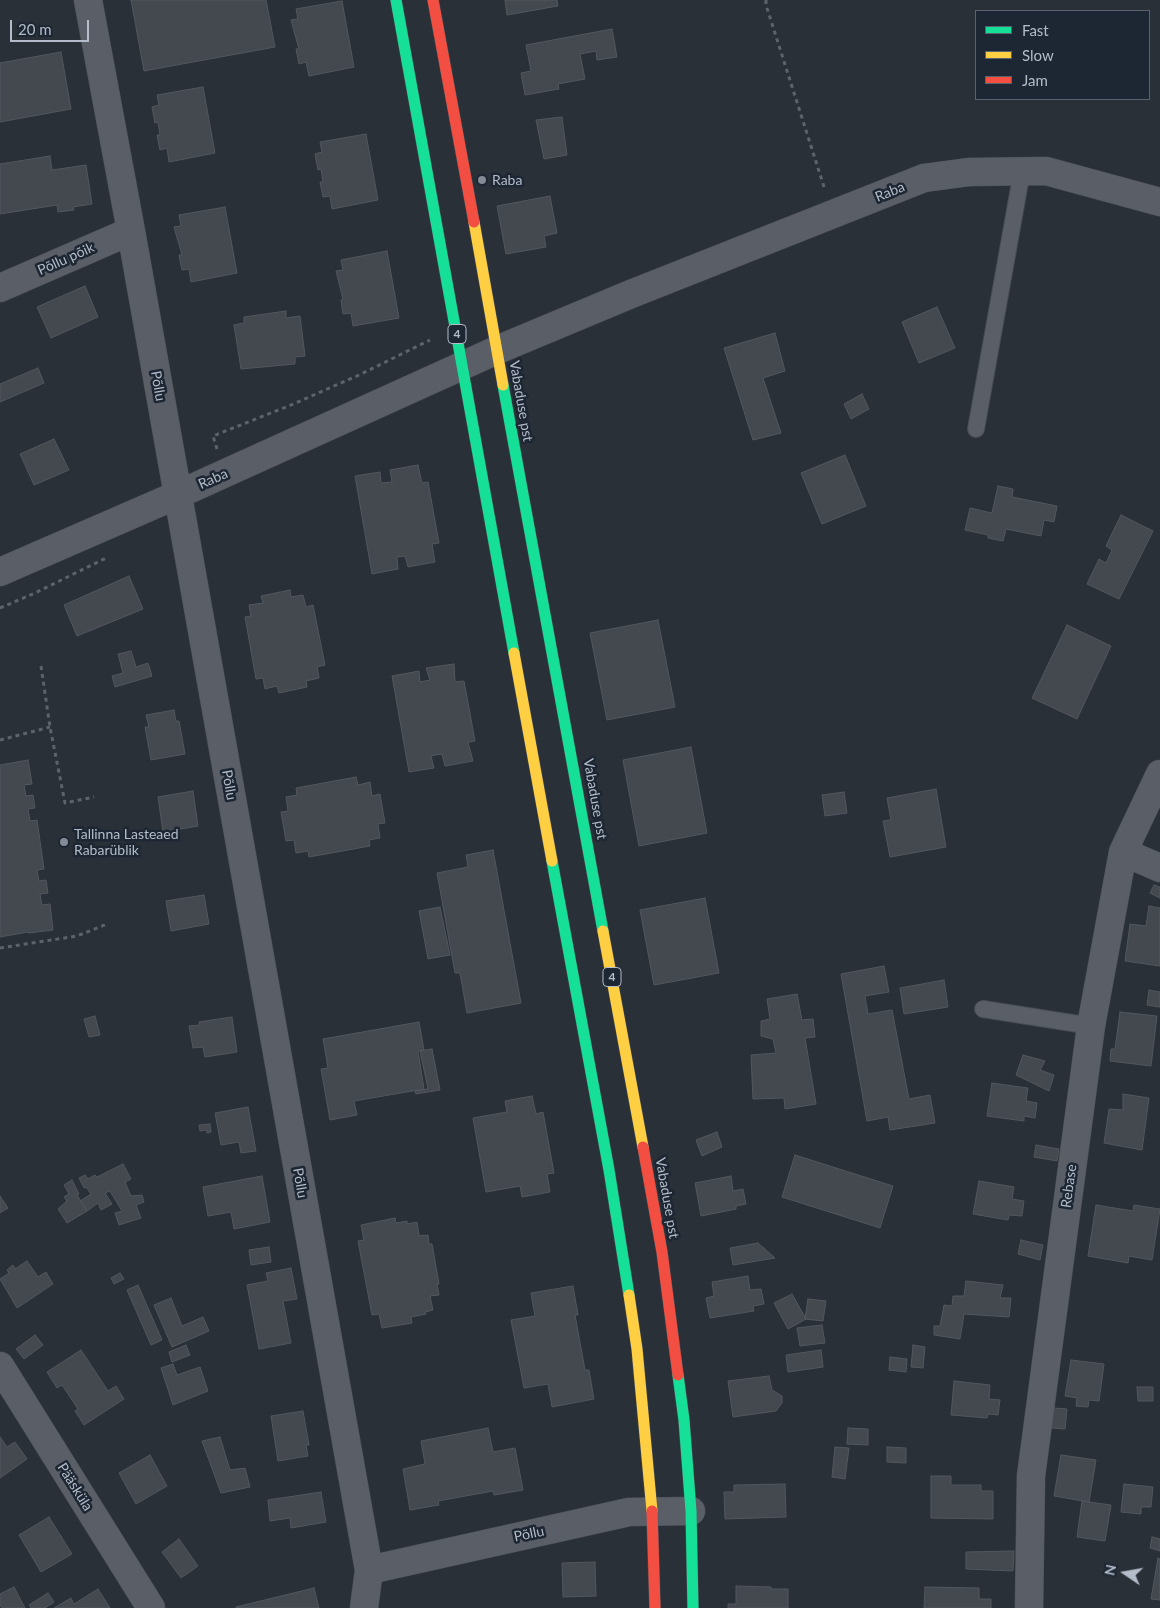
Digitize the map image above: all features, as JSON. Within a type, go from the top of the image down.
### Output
[{"type":"highway","name":"4","points":[[396,0],[609,1170],[637,1349],[652,1512],[655,1608]]},
{"type":"highway","name":"Vabaduse pst","points":[[433,0],[662,1252],[684,1420],[691,1510],[693,1608]]},
{"type":"street","name":"Põllu","points":[[88,0],[131,231],[369,1570],[364,1608]]},
{"type":"street","name":"Raba","points":[[0,572],[177,495],[497,350],[631,294],[924,178],[968,172],[1046,171],[1160,202]]},
{"type":"street","name":"Põllu põik","points":[[0,288],[131,231]]},
{"type":"street","name":"Rebase","points":[[1028,1608],[1031,1476],[1091,1026],[1123,852],[1160,774]]},
{"type":"street","points":[[1123,852],[1160,868]]},
{"type":"street","name":"Pääsküla","points":[[0,1366],[151,1608]]},
{"type":"street","name":"Põllu","points":[[369,1570],[629,1512],[691,1510]]},
{"type":"lane","points":[[976,429],[1022,172]]},
{"type":"lane","points":[[983,1010],[1091,1026]]},
{"type":"path","points":[[766,0],[821,180],[836,213]]},
{"type":"path","points":[[226,473],[213,436],[291,405],[434,339]]},
{"type":"path","points":[[41,666],[50,727],[65,803],[94,797]]},
{"type":"path","points":[[0,740],[50,727]]},
{"type":"path","points":[[0,948],[77,936],[107,924]]},
{"type":"building","points":[[131,0],[266,0],[275,47],[144,71]]},
{"type":"building","points":[[505,0],[557,0],[558,6],[507,15]]},
{"type":"building","points":[[342,1],[354,67],[309,76],[306,62],[299,64],[296,49],[299,49],[291,20],[298,19],[296,9]]},
{"type":"building","points":[[612,29],[617,57],[597,60],[596,51],[580,54],[585,79],[558,84],[559,89],[525,95],[521,73],[531,71],[526,45]]},
{"type":"building","points":[[61,52],[71,109],[0,122],[0,63]]},
{"type":"building","points":[[203,87],[215,153],[169,162],[167,148],[160,150],[157,135],[160,135],[158,122],[155,123],[152,107],[159,105],[157,95]]},
{"type":"building","points":[[562,117],[567,155],[544,159],[536,120]]},
{"type":"building","points":[[366,134],[378,200],[332,209],[330,196],[323,197],[320,182],[323,182],[321,169],[318,170],[315,154],[322,152],[320,142]]},
{"type":"building","points":[[50,156],[52,170],[86,165],[92,204],[73,207],[74,210],[58,212],[57,205],[0,214],[0,164]]},
{"type":"building","points":[[550,196],[557,233],[544,236],[546,247],[506,254],[497,206]]},
{"type":"building","points":[[225,207],[237,273],[191,282],[189,269],[182,270],[179,255],[182,255],[174,227],[181,226],[179,215]]},
{"type":"building","points":[[387,251],[399,318],[353,326],[351,313],[343,314],[341,300],[343,299],[336,271],[343,270],[341,260]]},
{"type":"building","points":[[85,286],[98,317],[51,338],[37,307]]},
{"type":"building","points":[[937,307],[955,348],[919,363],[902,322]]},
{"type":"building","points":[[286,311],[286,318],[300,316],[305,356],[295,357],[295,364],[241,369],[234,325],[244,323],[244,317]]},
{"type":"building","points":[[775,333],[785,371],[763,378],[781,433],[753,440],[724,348]]},
{"type":"building","points":[[38,368],[44,383],[0,402],[0,384]]},
{"type":"building","points":[[862,394],[869,409],[851,419],[844,404]]},
{"type":"building","points":[[54,439],[69,470],[34,485],[20,454]]},
{"type":"building","points":[[845,455],[866,506],[822,524],[801,473]]},
{"type":"building","points":[[418,465],[422,483],[428,482],[439,543],[432,544],[435,562],[408,567],[405,556],[397,557],[398,569],[372,574],[355,476],[380,472],[381,483],[392,482],[390,470]]},
{"type":"building","points":[[998,486],[1013,489],[1012,497],[1057,506],[1054,522],[1044,520],[1041,536],[1006,529],[1003,541],[988,538],[988,535],[965,530],[970,508],[992,513]]},
{"type":"building","points":[[1121,515],[1153,531],[1119,599],[1087,584],[1099,559],[1106,563],[1112,550],[1106,546]]},
{"type":"building","points":[[129,576],[143,609],[77,636],[64,605]]},
{"type":"building","points":[[290,590],[291,597],[303,595],[306,607],[313,605],[325,665],[317,667],[319,678],[306,681],[307,687],[279,693],[277,686],[265,689],[263,678],[256,679],[245,617],[251,616],[249,605],[263,603],[261,596]]},
{"type":"building","points":[[658,620],[675,707],[607,720],[590,633]]},
{"type":"building","points":[[1067,625],[1111,646],[1077,719],[1032,698]]},
{"type":"building","points":[[131,651],[136,667],[148,663],[152,676],[115,687],[112,676],[123,673],[118,654]]},
{"type":"building","points":[[454,664],[455,682],[464,681],[475,741],[468,742],[473,761],[445,766],[442,754],[435,755],[431,756],[434,768],[409,772],[392,676],[419,671],[420,682],[430,680],[426,668]]},
{"type":"building","points":[[174,710],[176,721],[179,721],[185,754],[151,760],[145,727],[149,727],[146,715]]},
{"type":"building","points":[[691,747],[707,833],[639,846],[623,760]]},
{"type":"building","points":[[28,760],[32,784],[24,785],[26,796],[33,795],[35,808],[28,809],[30,821],[37,820],[44,869],[37,870],[39,881],[46,880],[48,893],[40,894],[42,905],[50,904],[53,930],[0,937],[0,765]]},
{"type":"building","points":[[356,777],[358,785],[370,782],[372,796],[380,794],[385,823],[378,824],[380,838],[369,840],[370,846],[309,857],[308,851],[296,853],[294,840],[286,841],[281,812],[288,811],[286,797],[297,795],[296,788]]},
{"type":"building","points":[[936,789],[946,847],[890,857],[883,821],[891,820],[887,798]]},
{"type":"building","points":[[193,791],[198,826],[163,832],[158,797]]},
{"type":"building","points":[[844,792],[847,813],[825,816],[822,795]]},
{"type":"building","points":[[493,850],[521,1003],[467,1013],[460,973],[455,973],[437,873],[468,867],[466,855]]},
{"type":"building","points":[[1154,885],[1160,887],[1160,898],[1150,893]]},
{"type":"building","points":[[204,895],[209,924],[171,931],[166,901]]},
{"type":"building","points":[[705,898],[719,973],[654,985],[640,910]]},
{"type":"building","points":[[1149,906],[1160,908],[1160,966],[1125,961],[1130,924],[1146,926]]},
{"type":"building","points":[[440,907],[450,955],[428,959],[419,911]]},
{"type":"building","points":[[884,966],[889,992],[865,996],[868,1014],[892,1010],[909,1099],[930,1095],[935,1123],[890,1130],[888,1117],[867,1121],[841,974]]},
{"type":"building","points":[[944,980],[948,1007],[904,1014],[900,988]]},
{"type":"building","points":[[1149,990],[1160,992],[1160,1007],[1147,1005]]},
{"type":"building","points":[[797,994],[802,1020],[813,1019],[815,1037],[805,1038],[816,1104],[785,1109],[784,1098],[753,1099],[751,1055],[776,1053],[773,1039],[761,1036],[761,1021],[770,1019],[767,999]]},
{"type":"building","points":[[1120,1012],[1157,1016],[1151,1066],[1110,1061],[1111,1049],[1115,1049]]},
{"type":"building","points":[[95,1016],[100,1035],[89,1037],[84,1019]]},
{"type":"building","points":[[232,1017],[237,1052],[205,1057],[203,1047],[193,1048],[189,1026],[200,1025],[199,1022]]},
{"type":"building","points":[[419,1022],[424,1050],[418,1051],[424,1089],[354,1101],[357,1115],[330,1120],[321,1069],[328,1068],[323,1039]]},
{"type":"building","points":[[432,1049],[440,1090],[416,1094],[415,1091],[428,1089],[420,1051]]},
{"type":"building","points":[[1023,1055],[1045,1061],[1040,1070],[1054,1075],[1049,1091],[1016,1075]]},
{"type":"building","points":[[992,1083],[1028,1088],[1026,1101],[1037,1103],[1035,1118],[1024,1116],[1024,1121],[987,1116]]},
{"type":"building","points":[[1123,1094],[1149,1098],[1142,1150],[1104,1143],[1109,1109],[1123,1110]]},
{"type":"building","points":[[532,1096],[536,1114],[543,1112],[554,1173],[547,1174],[550,1192],[522,1197],[520,1186],[486,1192],[473,1118],[507,1112],[505,1101]]},
{"type":"building","points":[[248,1107],[256,1151],[241,1153],[239,1142],[221,1145],[215,1113]]},
{"type":"building","points":[[210,1124],[211,1132],[207,1133],[207,1130],[200,1131],[199,1125]]},
{"type":"building","points":[[717,1132],[722,1147],[702,1156],[696,1140]]},
{"type":"building","points":[[1036,1145],[1059,1149],[1057,1161],[1034,1157]]},
{"type":"building","points":[[795,1155],[893,1186],[880,1228],[782,1197]]},
{"type":"building","points":[[123,1164],[131,1179],[125,1182],[131,1196],[142,1195],[144,1202],[136,1205],[141,1218],[119,1225],[115,1213],[122,1211],[110,1191],[105,1193],[112,1204],[101,1210],[98,1203],[87,1211],[80,1201],[91,1194],[86,1187],[84,1188],[79,1178],[85,1175],[88,1179],[95,1175],[97,1177]]},
{"type":"building","points":[[262,1176],[270,1222],[234,1229],[231,1212],[208,1216],[203,1187]]},
{"type":"building","points":[[731,1176],[733,1191],[743,1189],[746,1204],[736,1206],[736,1209],[701,1216],[695,1183]]},
{"type":"building","points":[[72,1180],[79,1194],[77,1195],[87,1211],[67,1223],[58,1209],[67,1201],[64,1197],[69,1194],[64,1185]]},
{"type":"building","points":[[979,1181],[1014,1187],[1012,1199],[1024,1201],[1022,1216],[1009,1215],[1008,1220],[973,1214]]},
{"type":"building","points":[[0,1196],[8,1208],[0,1213]]},
{"type":"building","points":[[1096,1205],[1133,1211],[1134,1205],[1160,1209],[1152,1260],[1129,1256],[1128,1263],[1088,1256]]},
{"type":"building","points":[[395,1218],[396,1223],[407,1221],[407,1224],[417,1222],[419,1236],[428,1235],[429,1244],[432,1244],[439,1295],[430,1296],[433,1310],[425,1312],[426,1314],[411,1317],[412,1323],[382,1328],[379,1314],[372,1315],[358,1241],[364,1240],[361,1225]]},
{"type":"building","points":[[1021,1240],[1043,1245],[1040,1260],[1018,1254]]},
{"type":"building","points":[[758,1243],[775,1258],[733,1265],[730,1248]]},
{"type":"building","points":[[269,1247],[271,1262],[251,1265],[249,1250]]},
{"type":"building","points":[[27,1261],[38,1277],[46,1272],[53,1284],[17,1308],[0,1279],[9,1273],[7,1270],[13,1265],[15,1269]]},
{"type":"building","points":[[291,1268],[297,1299],[283,1301],[291,1343],[259,1349],[247,1285],[268,1281],[266,1273]]},
{"type":"building","points":[[120,1273],[124,1279],[114,1284],[111,1278]]},
{"type":"building","points":[[748,1276],[750,1290],[761,1289],[764,1304],[753,1306],[754,1311],[710,1318],[706,1298],[714,1296],[712,1282]]},
{"type":"building","points":[[966,1281],[1003,1285],[1000,1298],[1011,1298],[1009,1317],[964,1314],[960,1339],[934,1335],[934,1326],[940,1326],[944,1305],[952,1306],[953,1296],[964,1296]]},
{"type":"building","points":[[138,1285],[162,1340],[151,1345],[127,1290]]},
{"type":"building","points":[[573,1286],[578,1315],[575,1315],[585,1370],[589,1370],[594,1399],[552,1407],[548,1384],[524,1388],[511,1320],[535,1316],[531,1293]]},
{"type":"building","points":[[792,1294],[806,1319],[788,1329],[774,1303]]},
{"type":"building","points":[[171,1298],[182,1326],[203,1317],[209,1331],[172,1347],[154,1305]]},
{"type":"building","points":[[808,1299],[826,1301],[823,1321],[805,1319]]},
{"type":"building","points":[[822,1325],[825,1343],[800,1346],[797,1328]]},
{"type":"building","points":[[35,1335],[43,1345],[24,1359],[16,1349]]},
{"type":"building","points":[[186,1345],[190,1355],[172,1362],[169,1352]]},
{"type":"building","points":[[913,1345],[925,1347],[923,1368],[911,1367]]},
{"type":"building","points":[[81,1350],[108,1391],[116,1386],[124,1399],[84,1425],[75,1411],[78,1409],[62,1385],[57,1388],[47,1372]]},
{"type":"building","points":[[821,1350],[823,1367],[788,1372],[786,1355]]},
{"type":"building","points":[[890,1357],[907,1359],[906,1372],[889,1370]]},
{"type":"building","points":[[1071,1360],[1104,1364],[1099,1401],[1089,1400],[1088,1407],[1076,1406],[1077,1398],[1065,1396]]},
{"type":"building","points":[[173,1364],[177,1375],[200,1367],[208,1391],[173,1405],[161,1368]]},
{"type":"building","points":[[769,1376],[772,1390],[782,1396],[782,1403],[776,1411],[733,1417],[728,1381]]},
{"type":"building","points":[[954,1381],[990,1385],[989,1399],[1000,1400],[998,1415],[988,1414],[987,1418],[951,1415]]},
{"type":"building","points":[[1137,1387],[1153,1387],[1153,1401],[1138,1401]]},
{"type":"building","points":[[1054,1408],[1067,1409],[1065,1429],[1052,1428]]},
{"type":"building","points":[[303,1411],[309,1445],[306,1445],[308,1456],[278,1461],[271,1416]]},
{"type":"building","points":[[488,1428],[493,1452],[515,1448],[523,1490],[494,1495],[493,1491],[438,1501],[439,1505],[410,1510],[403,1469],[425,1464],[421,1441]]},
{"type":"building","points":[[848,1428],[868,1429],[868,1445],[847,1444]]},
{"type":"building","points":[[0,1437],[7,1447],[15,1442],[27,1459],[0,1478]]},
{"type":"building","points":[[220,1437],[230,1470],[245,1468],[250,1487],[221,1493],[202,1441]]},
{"type":"building","points":[[835,1447],[849,1448],[845,1479],[832,1477]]},
{"type":"building","points":[[887,1447],[906,1448],[906,1463],[887,1462]]},
{"type":"building","points":[[150,1455],[167,1486],[136,1504],[119,1473]]},
{"type":"building","points":[[1061,1455],[1096,1460],[1089,1502],[1054,1496]]},
{"type":"building","points":[[931,1476],[951,1476],[951,1485],[981,1485],[981,1491],[993,1491],[993,1519],[931,1518]]},
{"type":"building","points":[[785,1484],[786,1517],[725,1519],[724,1492],[734,1492],[734,1485]]},
{"type":"building","points":[[1124,1484],[1153,1487],[1151,1507],[1141,1507],[1141,1514],[1121,1512]]},
{"type":"building","points":[[321,1492],[326,1522],[291,1528],[290,1518],[270,1521],[268,1500]]},
{"type":"building","points":[[1082,1501],[1111,1505],[1105,1541],[1077,1537]]},
{"type":"building","points":[[49,1517],[72,1554],[41,1572],[19,1535]]},
{"type":"building","points":[[1152,1537],[1160,1539],[1160,1551],[1150,1548]]},
{"type":"building","points":[[179,1539],[198,1566],[181,1578],[162,1552]]},
{"type":"building","points":[[1014,1551],[1013,1571],[966,1569],[966,1552]]},
{"type":"building","points":[[1158,1558],[1160,1559],[1160,1600],[1151,1599]]},
{"type":"building","points":[[595,1562],[596,1596],[563,1597],[562,1563]]},
{"type":"building","points":[[736,1586],[788,1589],[788,1608],[728,1608],[728,1604],[736,1604]]},
{"type":"building","points":[[14,1587],[25,1608],[2,1608],[0,1605],[0,1594]]},
{"type":"building","points":[[925,1587],[979,1588],[979,1599],[991,1599],[991,1608],[924,1608]]},
{"type":"building","points":[[314,1588],[319,1608],[236,1608],[236,1607]]},
{"type":"building","points":[[98,1589],[110,1608],[54,1608],[71,1598],[74,1604]]},
{"type":"building","points":[[48,1593],[54,1602],[45,1608],[31,1608],[29,1605]]},
{"type":"traffic: fast","points":[[396,0],[514,653]]},
{"type":"traffic: fast","points":[[503,385],[603,931]]},
{"type":"traffic: fast","points":[[552,861],[609,1170],[629,1295]]},
{"type":"traffic: fast","points":[[678,1375],[684,1420],[691,1511],[693,1608]]},
{"type":"traffic: slow","points":[[474,222],[503,385]]},
{"type":"traffic: slow","points":[[514,653],[552,861]]},
{"type":"traffic: slow","points":[[603,931],[643,1147]]},
{"type":"traffic: slow","points":[[629,1295],[637,1349],[652,1511]]},
{"type":"traffic: jam","points":[[433,0],[474,222]]},
{"type":"traffic: jam","points":[[643,1147],[662,1252],[678,1375]]},
{"type":"traffic: jam","points":[[652,1511],[655,1608]]},
{"type":"place","name":"Raba","points":[[482,180]]},
{"type":"place","name":"Tallinna Lasteaed Rabarüblik","points":[[64,842]]}]
